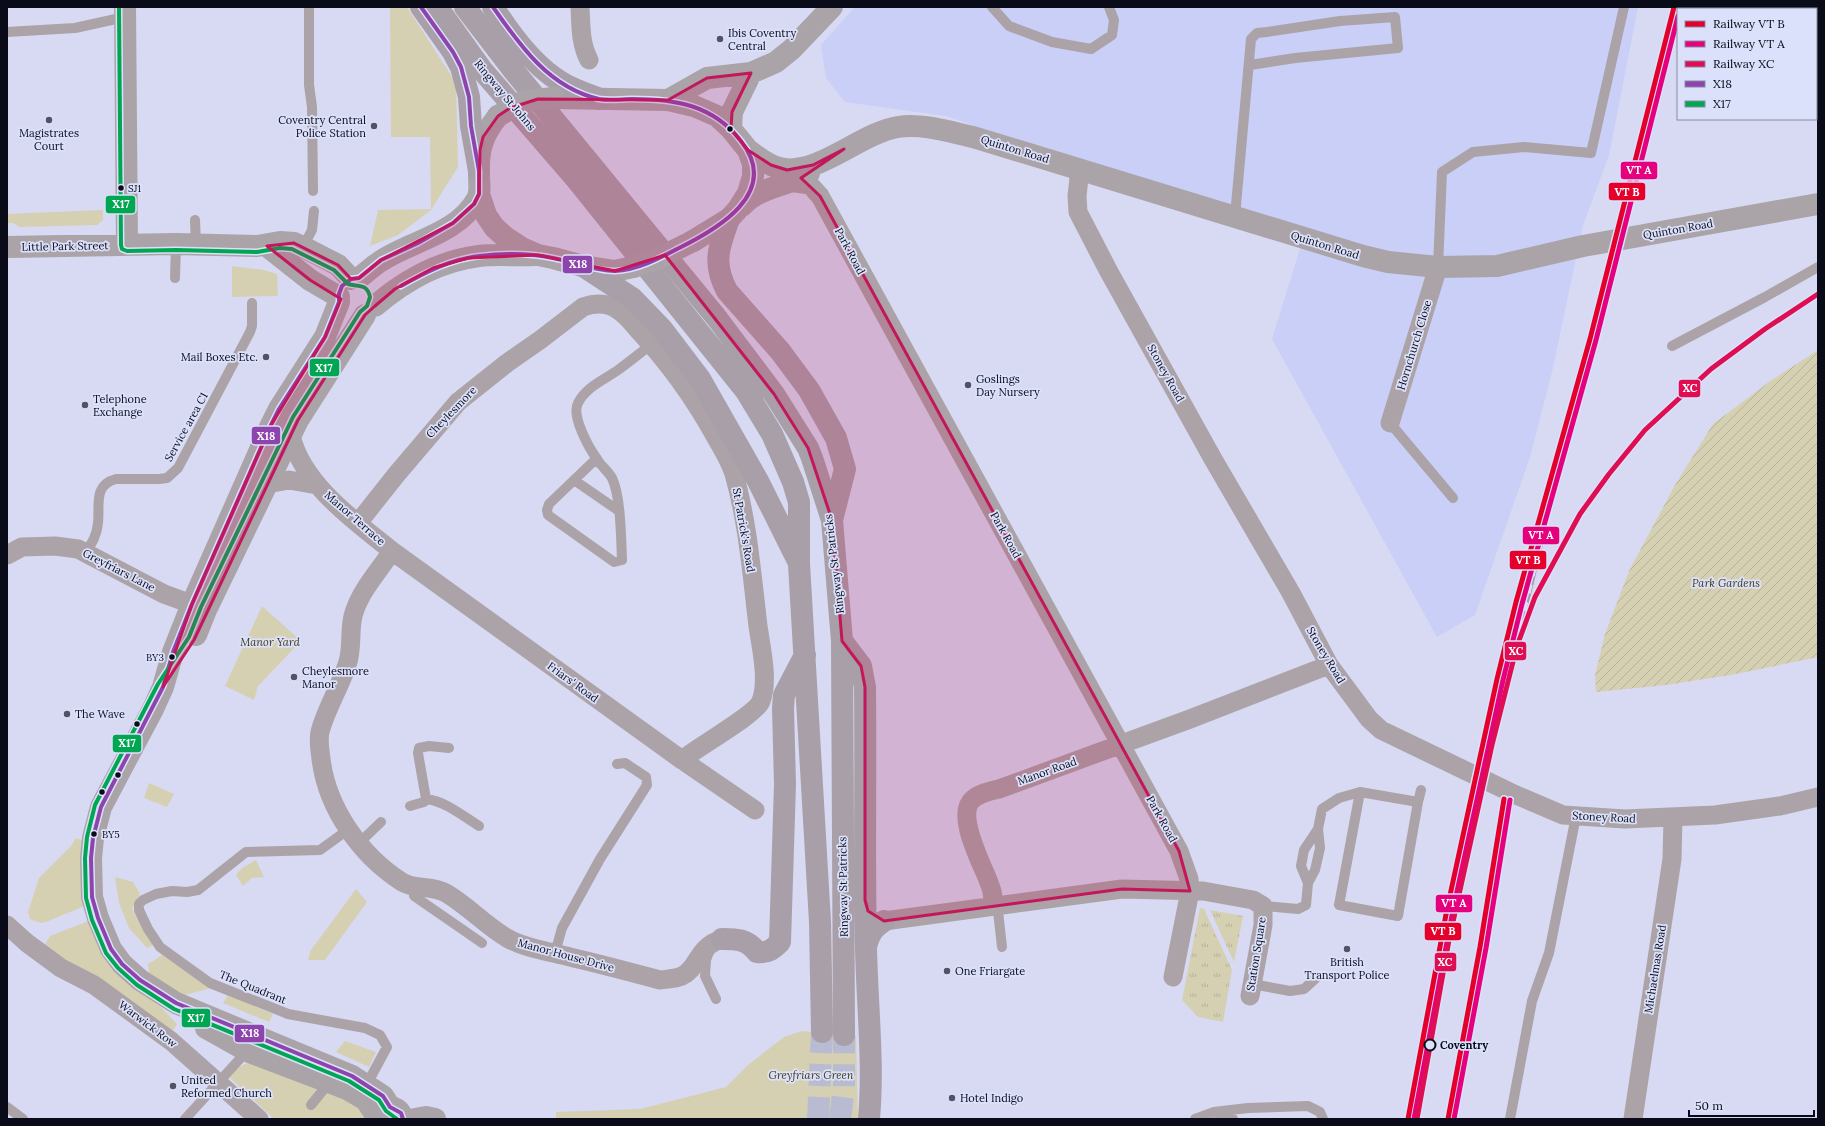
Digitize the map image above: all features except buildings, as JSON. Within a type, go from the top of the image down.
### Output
[{"type":"highway","name":"Ringway St Johns","points":[[465,7],[514,71],[586,175]]},
{"type":"highway","points":[[493,7],[501,20],[541,68],[561,82],[600,99]]},
{"type":"highway","name":"Ringway St Johns","points":[[426,10],[482,70],[586,175]]},
{"type":"highway","points":[[426,10],[461,67],[469,97],[471,126],[479,171]]},
{"type":"highway","name":"Ringway St Patricks","points":[[586,175],[716,317],[774,394],[808,448],[832,520],[842,641],[844,1035]]},
{"type":"highway","points":[[586,175],[746,391],[772,434],[793,482],[799,502],[799,564],[820,922],[822,1032]]},
{"type":"highway","points":[[734,214],[719,246],[717,265],[721,279],[728,291],[780,351],[809,390],[836,438],[845,469],[832,520]]},
{"type":"highway","points":[[582,266],[632,298],[662,329],[700,379],[758,481],[799,564]]},
{"type":"highway","points":[[842,641],[861,666],[865,687],[865,900],[871,1039],[871,1093],[869,1119]]},
{"type":"highway","points":[[718,941],[738,939],[747,942],[757,952],[766,953],[780,942],[785,784],[784,695],[805,654]]},
{"type":"highway","points":[[865,900],[868,911],[874,917],[884,921]]},
{"type":"highway","points":[[866,948],[869,935],[874,927],[884,921]]},
{"type":"street","points":[[580,7],[581,38],[584,52],[589,60]]},
{"type":"street","points":[[668,100],[707,78],[751,73],[776,62],[792,49],[832,7]]},
{"type":"street","points":[[125,12],[127,245]]},
{"type":"street","points":[[731,129],[732,112],[751,73]]},
{"type":"street","points":[[538,255],[505,237],[494,227],[486,215],[479,194],[480,150],[483,137],[498,116],[524,101],[554,98],[668,100],[694,106],[717,116],[731,129],[748,150],[753,164],[753,176],[748,193],[734,214]]},
{"type":"street","name":"Quinton Road","points":[[748,150],[771,165],[792,170],[813,165],[882,131],[898,127],[914,126],[973,137],[1363,256],[1388,262],[1438,267],[1497,266],[1583,246],[1818,204]]},
{"type":"street","name":"Quinton Road","points":[[538,255],[582,266],[615,271],[655,260],[693,241],[734,214],[753,195],[800,184],[804,176],[844,149]]},
{"type":"street","name":"Stoney Road","points":[[1080,169],[1077,196],[1078,212],[1213,459],[1256,532],[1329,665],[1369,719],[1381,730],[1516,795],[1569,816],[1625,819],[1715,815],[1755,810],[1818,797]]},
{"type":"street","name":"Park Road","points":[[800,184],[820,196],[827,208],[1179,850],[1189,879],[1190,891]]},
{"type":"street","points":[[386,1115],[383,1096],[367,1084],[352,1076],[176,1003],[140,980],[122,964],[105,938],[95,910],[90,881],[93,838],[101,807],[153,709],[163,687],[194,640],[199,607],[271,425],[279,408],[325,337],[339,300],[342,286],[381,260],[418,243],[453,224],[471,208],[479,194]]},
{"type":"street","name":"Little Park Street","points":[[7,247],[186,244],[267,246],[280,242],[294,243],[338,265],[355,278]]},
{"type":"street","points":[[267,246],[310,280],[339,300],[344,310],[349,314],[357,316],[370,310],[395,289],[446,263],[481,256],[538,255]]},
{"type":"street","name":"Hornchurch Close","points":[[1390,423],[1438,267]]},
{"type":"street","points":[[199,607],[267,484],[298,420],[377,297],[375,288],[367,280],[355,278]]},
{"type":"street","name":"Cheylesmore","points":[[358,524],[396,475],[458,402],[482,382],[583,307],[599,303],[607,304]]},
{"type":"street","name":"St Patrick's Road","points":[[607,304],[618,310],[626,317],[652,344],[700,409],[724,451],[734,473],[741,506],[763,661],[764,686],[761,702],[752,713],[694,750],[682,760]]},
{"type":"street","name":"Manor Terrace","points":[[291,436],[295,451],[317,485],[358,524],[392,551]]},
{"type":"street","name":"Manor Terrace","points":[[267,484],[289,480],[317,485]]},
{"type":"street","name":"Greyfriars Lane","points":[[7,555],[22,547],[55,546],[78,549],[164,594],[199,607]]},
{"type":"street","name":"Friars' Road","points":[[392,551],[682,760],[755,810]]},
{"type":"street","name":"Manor House Drive","points":[[392,551],[364,592],[353,615],[350,658],[320,733],[319,742],[322,771],[333,803],[354,836],[379,863],[403,883],[414,887],[435,888],[446,893],[491,929],[509,939],[555,953],[660,980],[674,979],[683,975],[693,966],[702,950],[718,941]]},
{"type":"street","name":"Manor Road","points":[[990,906],[993,903],[992,892],[969,832],[966,818],[967,807],[972,799],[982,793],[999,789],[1121,744],[1329,665]]},
{"type":"street","name":"Michaelmas Road","points":[[1633,1119],[1672,859],[1673,818]]},
{"type":"street","name":"Station Square","points":[[990,906],[1122,889],[1203,891],[1253,900],[1263,906],[1263,925],[1251,990]]},
{"type":"street","points":[[1173,977],[1190,891]]},
{"type":"street","points":[[884,921],[990,906]]},
{"type":"street","name":"Warwick Row","points":[[7,925],[27,943],[61,968],[94,985],[171,1041],[259,1119]]},
{"type":"street","points":[[176,1003],[190,1017],[211,1032],[247,1050],[347,1089],[366,1100],[386,1115]]},
{"type":"street","points":[[415,1119],[426,1117],[435,1119]]},
{"type":"lane","points":[[309,7],[309,84],[312,107],[313,191]]},
{"type":"lane","points":[[992,7],[1009,26],[1052,42],[1091,49],[1112,35],[1114,20],[1109,7]]},
{"type":"lane","points":[[1438,267],[1442,172],[1473,152],[1524,147],[1591,152],[1624,7]]},
{"type":"lane","points":[[7,32],[75,28],[125,12]]},
{"type":"lane","points":[[1235,216],[1250,65],[1251,39],[1257,33],[1340,21],[1395,17],[1398,48],[1295,58],[1250,65]]},
{"type":"lane","points":[[293,266],[312,230],[314,211]]},
{"type":"lane","points":[[175,278],[195,220]]},
{"type":"lane","points":[[1672,346],[1818,267]]},
{"type":"lane","name":"Service area C1","points":[[86,552],[94,539],[98,525],[100,491],[108,481],[116,479],[166,478],[173,474],[178,468],[250,332],[252,326],[252,303]]},
{"type":"lane","points":[[596,459],[550,504],[547,510],[548,515],[614,562],[622,560],[619,511],[612,478],[596,459],[578,424],[578,403],[594,385],[617,371],[652,344]]},
{"type":"lane","points":[[1390,423],[1453,498]]},
{"type":"lane","points":[[574,480],[619,511]]},
{"type":"lane","points":[[410,806],[424,802],[426,798],[418,750],[422,747],[428,746],[449,748]]},
{"type":"lane","points":[[555,953],[562,928],[600,859],[647,785],[646,777],[625,763],[617,764]]},
{"type":"lane","points":[[1360,792],[1339,905],[1398,916],[1421,790]]},
{"type":"lane","points":[[1263,906],[1298,909],[1306,905],[1308,883],[1315,870],[1320,848],[1318,829],[1322,809],[1339,798],[1360,792],[1418,802]]},
{"type":"lane","points":[[426,798],[433,799],[478,826]]},
{"type":"lane","points":[[1510,1119],[1532,1001],[1549,953],[1569,816]]},
{"type":"lane","points":[[354,836],[382,822]]},
{"type":"lane","points":[[1308,883],[1301,866],[1304,850],[1318,829]]},
{"type":"lane","name":"The Quadrant","points":[[354,836],[320,850],[246,852],[198,890],[187,892],[172,891],[156,894],[143,900],[139,904],[139,910],[148,929],[160,947],[210,983],[288,1014],[365,1028],[380,1035],[387,1047],[367,1084]]},
{"type":"lane","points":[[414,887],[414,896],[482,943]]},
{"type":"lane","points":[[990,906],[998,911],[1002,946]]},
{"type":"lane","points":[[716,999],[705,976],[706,960],[718,941]]},
{"type":"lane","points":[[1251,990],[1290,991],[1304,989],[1315,979]]},
{"type":"lane","points":[[185,1119],[247,1050]]},
{"type":"lane","points":[[311,1105],[318,1093],[324,1089],[327,1082]]},
{"type":"lane","points":[[1195,1119],[1214,1112],[1248,1108],[1308,1106],[1320,1112],[1323,1119]]},
{"type":"lane","points":[[7,1107],[23,1119]]},
{"type":"lane","points":[[1214,1112],[1233,1119]]},
{"type":"highlighted area","points":[[751,73],[732,112],[731,129],[748,150],[771,165],[787,170],[813,165],[844,149],[801,178],[820,196],[1179,851],[1190,891],[1122,889],[884,921],[868,911],[865,900],[865,687],[861,666],[842,641],[832,520],[808,448],[774,394],[665,255],[615,271],[538,255],[468,258],[433,268],[395,289],[375,306],[365,315],[298,420],[194,640],[163,687],[192,604],[271,425],[325,337],[341,299],[310,280],[267,246],[294,243],[338,265],[351,279],[359,278],[381,260],[453,223],[474,204],[479,194],[480,150],[483,137],[498,116],[510,108],[538,99],[668,100],[707,78]]},
{"type":"shaded area","points":[[855,7],[1638,7],[1609,155],[1583,225],[1552,372],[1530,457],[1475,615],[1437,637],[1272,339],[1305,233],[1081,162],[946,116],[845,102],[826,78],[821,45]]},
{"type":"green space","points":[[390,7],[407,7],[456,83],[458,167],[431,210],[398,235],[370,246],[378,210],[431,209],[430,137],[391,137]]},
{"type":"green space","points":[[103,210],[103,220],[97,225],[20,227],[13,223],[7,223],[7,214]]},
{"type":"green space","points":[[232,266],[264,270],[277,274],[278,296],[232,297]]},
{"type":"green space","name":"Park Gardens","points":[[1818,350],[1818,657],[1736,674],[1667,685],[1596,692],[1595,675],[1605,634],[1629,571],[1675,485],[1713,424],[1769,382]]},
{"type":"green space","name":"Manor Yard","points":[[262,606],[301,641],[258,686],[254,700],[225,686]]},
{"type":"green space","points":[[149,783],[174,794],[167,807],[144,798]]},
{"type":"green space","points":[[76,838],[83,841],[87,905],[46,922],[41,923],[30,919],[28,912],[39,878],[71,846]]},
{"type":"green space","points":[[256,860],[264,877],[252,878],[243,886],[236,875],[242,868]]},
{"type":"green space","points":[[115,877],[133,882],[140,894],[132,909],[153,945],[147,948],[129,928],[119,903]]},
{"type":"green space","points":[[356,889],[367,902],[325,960],[308,960],[311,950]]},
{"type":"green space","points":[[1200,908],[1204,909],[1232,970],[1223,1022],[1198,1017],[1182,1000]]},
{"type":"green space","points":[[1210,910],[1243,916],[1234,962]]},
{"type":"green space","points":[[91,920],[146,996],[161,1007],[177,1024],[170,1035],[44,946],[50,936]]},
{"type":"green space","points":[[162,955],[211,988],[178,997],[149,974],[148,964]]},
{"type":"green space","points":[[228,995],[273,1014],[269,1022],[223,1003]]},
{"type":"green space","name":"Greyfriars Green","points":[[802,1031],[856,1036],[858,1119],[556,1119],[556,1112],[640,1109],[726,1087],[748,1065],[784,1037]]},
{"type":"green space","points":[[345,1041],[376,1052],[369,1067],[336,1052]]},
{"type":"green space","points":[[249,1062],[272,1068],[321,1091],[355,1101],[369,1119],[274,1119],[229,1077],[237,1068]]},
{"type":"tunnel","points":[[818,1119],[822,1032]]},
{"type":"tunnel","points":[[840,1119],[844,1087],[844,1035]]},
{"type":"railway","points":[[1508,681],[1590,339]]},
{"type":"transit line","name":"X17","points":[[119,7],[122,249],[127,251],[176,250],[257,252],[280,248],[292,249],[334,270],[348,284],[362,286],[367,289],[370,297],[367,306],[360,312],[293,417],[201,607],[189,637],[158,684],[95,805],[87,837],[85,858],[86,898],[92,920],[106,953],[118,968],[137,985],[174,1009],[349,1081],[379,1100],[386,1111],[397,1119]]},
{"type":"transit line","name":"X18","points":[[403,1119],[401,1113],[390,1107],[383,1096],[352,1076],[176,1003],[140,980],[122,964],[111,949],[98,918],[92,897],[91,858],[93,838],[101,807],[163,687],[173,652],[192,604],[271,425],[279,409],[325,337],[339,302],[339,294],[342,286],[351,279],[359,278],[381,260],[418,243],[453,223],[474,204],[479,194],[479,171],[471,126],[469,97],[461,67],[453,52],[421,7]]},
{"type":"transit line","name":"X18","points":[[401,286],[429,271],[449,263],[489,255],[535,255],[607,271],[631,269],[662,257],[709,231],[725,220],[739,207],[749,193],[754,177],[752,160],[741,141],[718,119],[692,106],[664,100],[603,100],[581,93],[551,75],[538,64],[525,50],[493,7]]},
{"type":"transit line","points":[[1408,1119],[1447,909],[1497,679],[1516,602],[1590,339],[1674,7]]},
{"type":"transit line","points":[[1414,1119],[1453,910],[1503,680],[1522,604],[1596,340],[1677,20]]},
{"type":"transit line","points":[[1448,1119],[1480,947],[1504,799]]},
{"type":"transit line","points":[[1454,1119],[1486,948],[1510,800]]},
{"type":"rail line","name":"XC","points":[[1417,1119],[1449,940],[1492,745],[1517,646],[1535,597],[1580,514],[1609,474],[1645,430],[1711,369],[1765,329],[1818,294]]},
{"type":"place","name":"Ibis Coventry Central","points":[[720,39]]},
{"type":"place","name":"Magistrates Court","points":[[49,120]]},
{"type":"place","name":"Coventry Central Police Station","points":[[374,126]]},
{"type":"place","name":"SJ1","points":[[121,188]]},
{"type":"place","name":"Mail Boxes Etc.","points":[[266,357]]},
{"type":"place","name":"Goslings Day Nursery","points":[[968,385]]},
{"type":"place","name":"Telephone Exchange","points":[[85,405]]},
{"type":"place","name":"BY3","points":[[172,657]]},
{"type":"place","name":"Cheylesmore Manor","points":[[294,677]]},
{"type":"place","name":"The Wave","points":[[67,714]]},
{"type":"place","name":"BY5","points":[[94,834]]},
{"type":"place","name":"British Transport Police","points":[[1347,949]]},
{"type":"place","name":"One Friargate","points":[[947,971]]},
{"type":"place","name":"Coventry","points":[[1430,1045]]},
{"type":"place","name":"United Reformed Church","points":[[173,1086]]},
{"type":"place","name":"Hotel Indigo","points":[[952,1098]]}]
